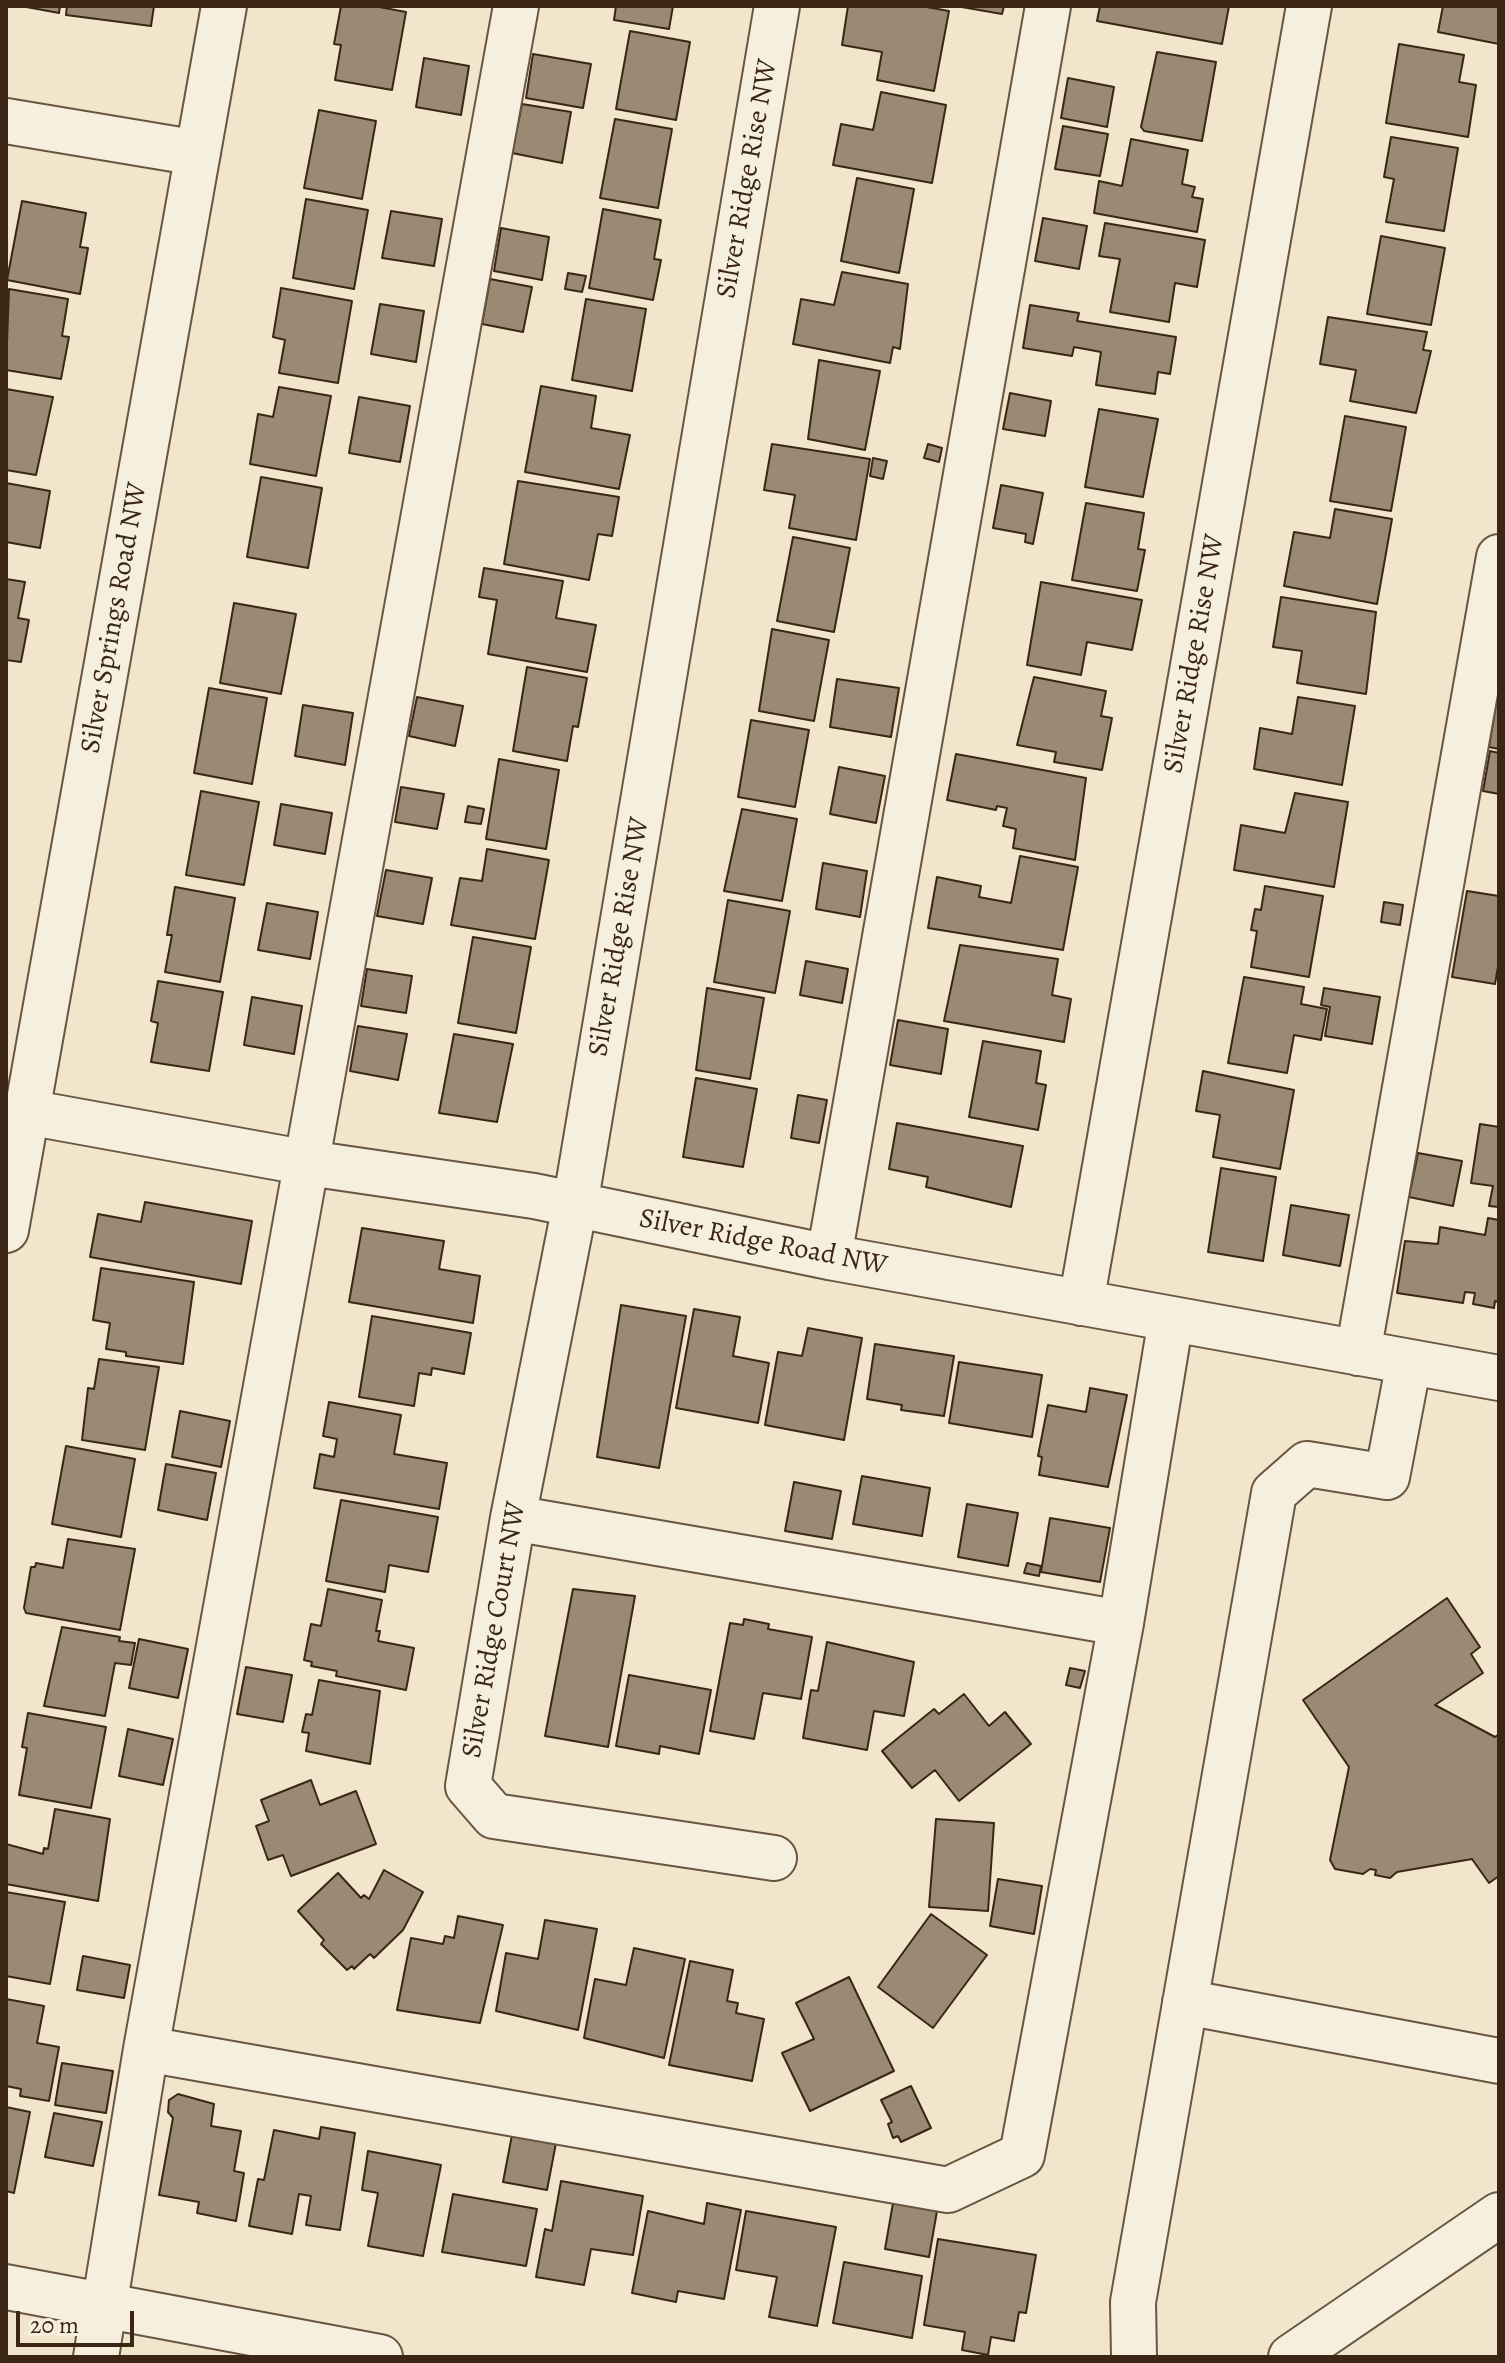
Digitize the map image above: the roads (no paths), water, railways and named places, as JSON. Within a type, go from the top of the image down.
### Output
[{"type":"street","name":"Silver Springs Road NW","points":[[6,1230],[224,6]]},
{"type":"street","points":[[96,2357],[146,2049],[516,6]]},
{"type":"street","name":"Silver Ridge Rise NW","points":[[575,1205],[777,6]]},
{"type":"street","points":[[829,1257],[1048,6]]},
{"type":"street","name":"Silver Ridge Rise NW","points":[[1081,1303],[1309,6]]},
{"type":"street","points":[[6,121],[198,153]]},
{"type":"street","points":[[1358,1353],[1499,557]]},
{"type":"street","name":"Silver Ridge Road NW","points":[[27,1112],[308,1163],[575,1205],[829,1257],[1499,1378]]},
{"type":"street","name":"Silver Ridge Court NW","points":[[575,1205],[513,1518],[468,1786],[494,1816],[774,1858]]},
{"type":"street","points":[[146,2049],[948,2190],[1022,2155],[1121,1623],[1171,1319]]},
{"type":"street","points":[[1134,2357],[1133,2302],[1274,1493],[1307,1464],[1387,1477],[1409,1362]]},
{"type":"street","points":[[513,1518],[1121,1623]]},
{"type":"street","points":[[1185,2002],[1499,2061]]},
{"type":"street","points":[[1291,2357],[1499,2215]]},
{"type":"street","points":[[6,2287],[380,2357]]}]
